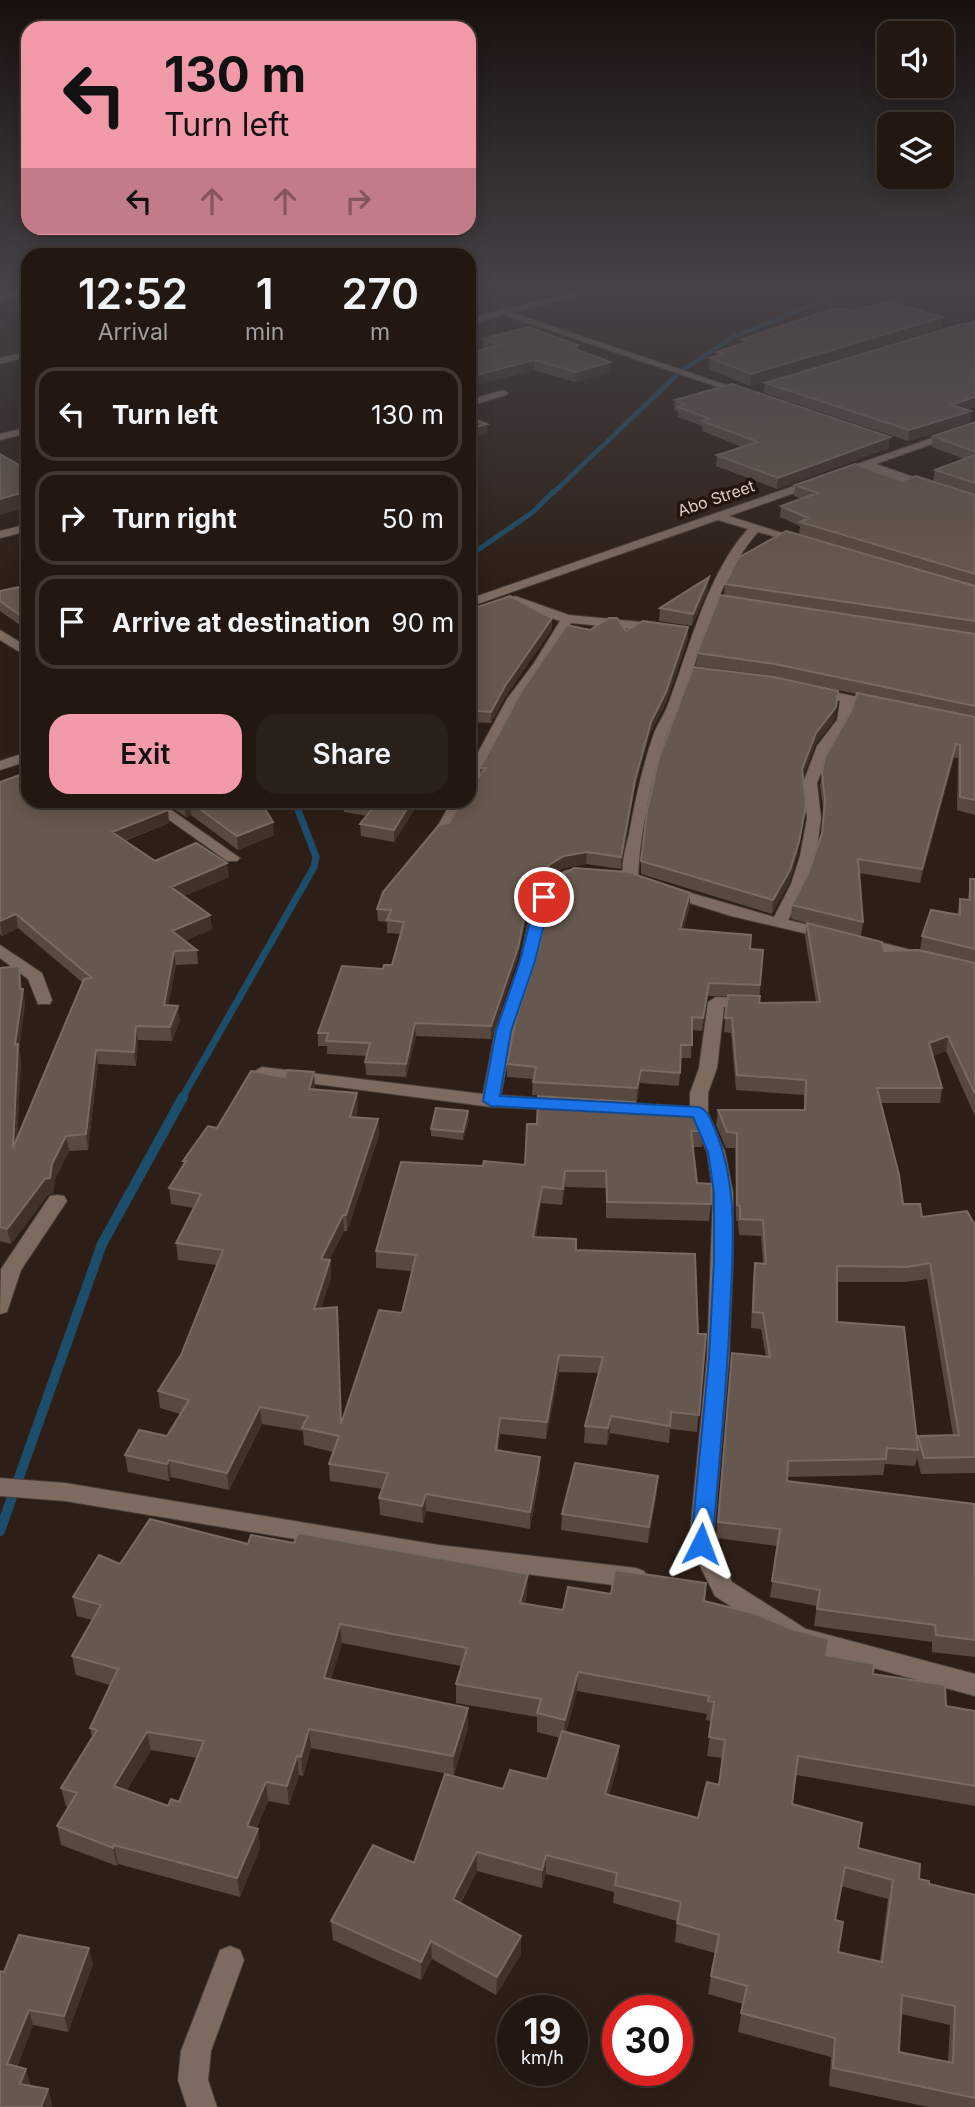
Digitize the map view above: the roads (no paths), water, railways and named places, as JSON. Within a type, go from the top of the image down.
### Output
[{"type":"street","points":[[729,387],[758,394]]},
{"type":"street","points":[[476,400],[503,393]]},
{"type":"street","name":"Abo Street","points":[[476,600],[975,426]]},
{"type":"street","points":[[0,437],[21,432]]},
{"type":"street","points":[[897,444],[909,449]]},
{"type":"street","points":[[865,464],[975,502]]},
{"type":"street","points":[[716,516],[820,547]]},
{"type":"street","points":[[642,883],[631,861],[644,792],[660,734],[690,672],[688,632],[718,601],[744,540],[757,527]]},
{"type":"street","points":[[0,535],[21,529]]},
{"type":"street","points":[[497,592],[537,610],[567,619],[688,632]]},
{"type":"street","points":[[476,769],[514,699],[540,664],[567,619]]},
{"type":"street","points":[[0,634],[21,648]]},
{"type":"street","points":[[797,689],[887,707]]},
{"type":"street","points":[[778,923],[799,884],[808,856],[814,818],[810,783],[824,746],[844,721],[847,699]]},
{"type":"street","points":[[0,766],[21,758]]},
{"type":"street","points":[[160,808],[232,858]]},
{"type":"street","points":[[442,831],[455,808]]},
{"type":"street","points":[[491,1101],[504,1031],[528,961],[541,900],[556,882],[569,874],[602,875],[642,883],[778,923],[937,961]]},
{"type":"street","points":[[0,950],[36,977],[44,1000]]},
{"type":"street","points":[[723,1589],[701,1544],[718,1358],[723,1193],[716,1152],[693,1112],[708,1068],[716,1002],[770,1003]]},
{"type":"street","points":[[262,1072],[491,1101],[578,1107]]},
{"type":"street","points":[[0,1307],[11,1269],[57,1200]]},
{"type":"street","points":[[0,1487],[65,1492],[439,1554],[655,1580]]},
{"type":"street","points":[[696,1585],[723,1589],[799,1638],[975,1685]]},
{"type":"street","points":[[202,2107],[193,2080],[196,2051],[230,1960]]},
{"type":"waterway","points":[[552,494],[664,387]]},
{"type":"waterway","points":[[476,551],[533,512],[553,492]]},
{"type":"waterway","points":[[182,1098],[314,867],[316,857],[297,808]]},
{"type":"waterway","points":[[0,1531],[102,1244],[183,1097]]}]
